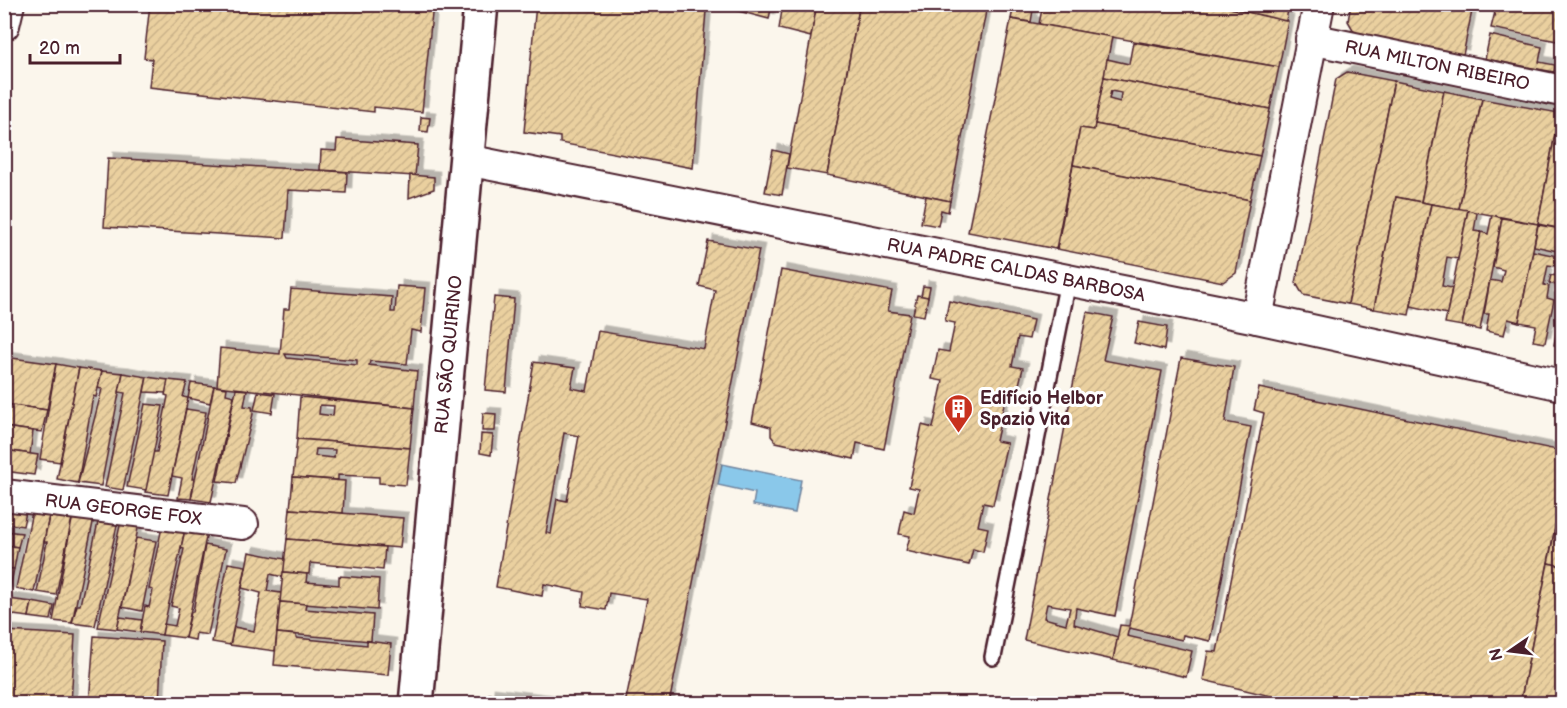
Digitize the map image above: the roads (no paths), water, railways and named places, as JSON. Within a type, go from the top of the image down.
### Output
[{"type":"street","points":[[4,25],[9,4]]},
{"type":"street","name":"RUA SÃO QUIRINO","points":[[416,704],[482,4]]},
{"type":"street","points":[[1257,318],[1319,4]]},
{"type":"street","name":"RUA MILTON RIBEIRO","points":[[1311,39],[1563,91]]},
{"type":"street","name":"RUA PADRE CALDAS BARBOSA","points":[[467,160],[1257,318],[1563,385]]},
{"type":"street","name":"RUA GEORGE FOX","points":[[4,495],[243,524]]},
{"type":"lane","points":[[993,657],[1068,281]]},
{"type":"water","points":[[722,464],[801,480],[795,513],[753,505],[755,493],[718,485]]},
{"type":"place","name":"Edifício Helbor Spazio Vita","points":[[959,434]]}]
